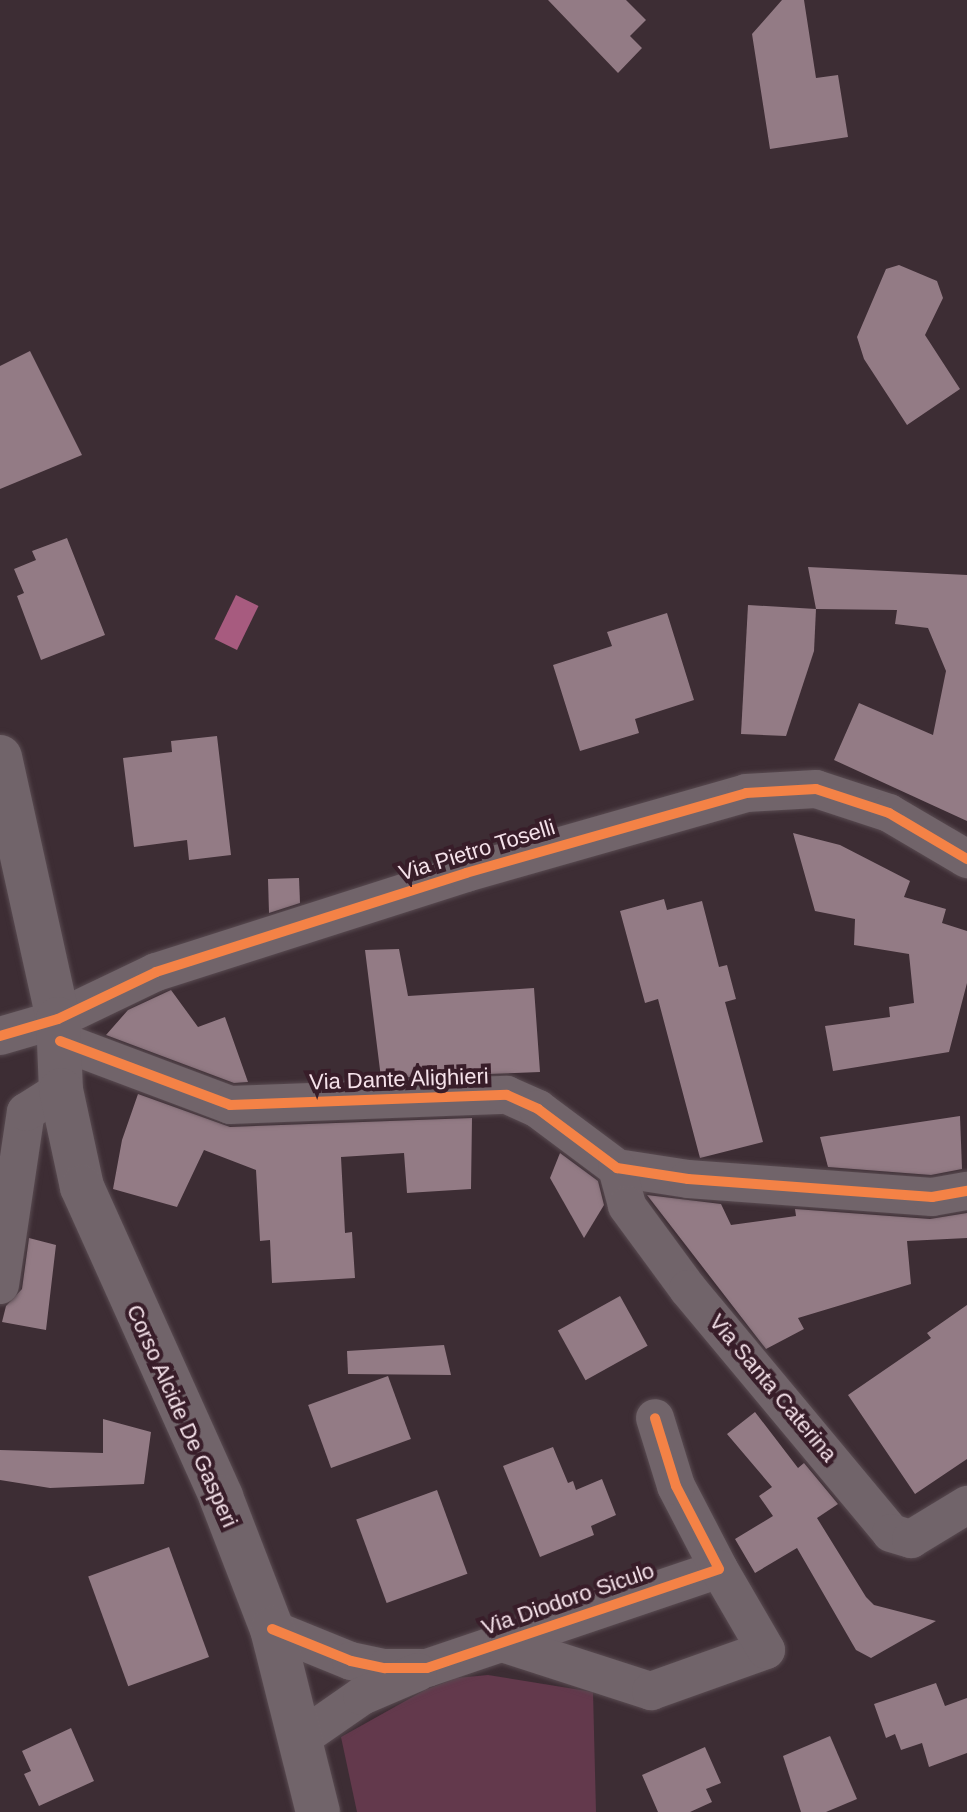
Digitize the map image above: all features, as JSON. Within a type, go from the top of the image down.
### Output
[{"type":"main road","name":"Corso Alcide De Gasperi","points":[[0,757],[59,1030],[61,1090],[94,1220],[221,1497],[272,1629],[303,1737],[318,1812]]},
{"type":"street","name":"Via Pietro Toselli","points":[[0,1036],[59,1030],[156,972],[466,873],[746,793],[816,789],[889,813],[967,859]]},
{"type":"street","name":"Via Dante Alighieri","points":[[59,1030],[230,1105],[507,1095],[538,1109],[617,1168],[688,1179],[932,1197],[967,1191]]},
{"type":"street","points":[[0,1285],[26,1112],[61,1090]]},
{"type":"street","name":"Via Santa Caterina","points":[[617,1168],[627,1206],[688,1289],[891,1533],[911,1539],[967,1505]]},
{"type":"street","points":[[502,1643],[651,1691],[766,1650],[676,1486],[655,1418]]},
{"type":"street","name":"Via Diodoro Siculo","points":[[272,1629],[351,1661],[385,1668],[427,1668],[719,1569]]},
{"type":"street","points":[[303,1737],[362,1696],[427,1668]]},
{"type":"shaded area","points":[[236,595],[258,606],[237,650],[215,639]]},
{"type":"shaded area","points":[[488,1675],[593,1692],[596,1812],[357,1812],[341,1737],[425,1690],[456,1678]]},
{"type":"building","points":[[548,0],[626,0],[646,20],[630,36],[642,48],[618,73]]},
{"type":"building","points":[[782,0],[804,0],[816,78],[838,75],[848,137],[770,149],[752,34]]},
{"type":"building","points":[[899,265],[937,281],[943,298],[925,335],[960,389],[907,425],[864,359],[857,337],[886,269]]},
{"type":"building","points":[[30,351],[82,455],[0,489],[0,366]]},
{"type":"building","points":[[67,538],[105,635],[41,660],[17,596],[24,593],[14,569],[36,560],[32,551]]},
{"type":"building","points":[[808,567],[967,575],[967,821],[834,760],[859,703],[933,735],[946,671],[928,628],[895,624],[897,610],[816,609]]},
{"type":"building","points":[[748,605],[816,609],[814,651],[786,736],[741,734]]},
{"type":"building","points":[[667,613],[694,700],[635,719],[639,733],[580,751],[553,665],[612,646],[607,632]]},
{"type":"building","points":[[217,736],[231,855],[189,860],[187,840],[134,847],[123,758],[172,752],[171,741]]},
{"type":"building","points":[[793,833],[840,845],[910,881],[904,897],[946,909],[942,923],[967,931],[967,983],[949,1052],[833,1071],[825,1026],[890,1017],[889,1007],[914,1003],[909,954],[854,945],[855,919],[815,911]]},
{"type":"building","points":[[299,878],[300,903],[269,913],[268,879]]},
{"type":"building","points":[[664,899],[667,910],[702,901],[719,967],[727,965],[736,999],[725,1002],[763,1142],[700,1158],[658,999],[645,1003],[620,911]]},
{"type":"building","points":[[399,949],[408,996],[534,988],[540,1072],[381,1078],[365,950]]},
{"type":"building","points":[[171,990],[198,1027],[225,1017],[248,1082],[234,1083],[106,1035],[128,1010]]},
{"type":"building","points":[[138,1094],[230,1127],[472,1118],[471,1189],[407,1193],[404,1153],[341,1157],[345,1233],[352,1232],[355,1278],[272,1283],[270,1240],[260,1241],[256,1170],[204,1150],[177,1207],[113,1189],[122,1140]]},
{"type":"building","points":[[960,1116],[962,1169],[931,1175],[828,1167],[820,1137]]},
{"type":"building","points":[[560,1153],[598,1181],[604,1205],[584,1238],[550,1178]]},
{"type":"building","points":[[647,1195],[721,1204],[731,1225],[796,1216],[795,1209],[930,1219],[967,1213],[967,1238],[907,1241],[911,1284],[798,1318],[804,1329],[766,1349]]},
{"type":"building","points":[[29,1238],[56,1245],[46,1330],[2,1322],[6,1306],[22,1289]]},
{"type":"building","points":[[620,1296],[648,1346],[586,1380],[558,1330]]},
{"type":"building","points":[[967,1305],[967,1459],[915,1494],[848,1395],[931,1338],[927,1333]]},
{"type":"building","points":[[444,1345],[451,1375],[348,1374],[347,1351]]},
{"type":"building","points":[[388,1376],[411,1439],[331,1468],[308,1405]]},
{"type":"building","points":[[755,1412],[798,1468],[804,1463],[838,1504],[817,1518],[866,1597],[874,1605],[936,1621],[871,1658],[856,1650],[797,1548],[755,1573],[735,1539],[773,1516],[759,1496],[772,1487],[727,1434]]},
{"type":"building","points":[[103,1419],[151,1432],[144,1484],[50,1488],[0,1480],[0,1450],[103,1453]]},
{"type":"building","points":[[553,1447],[568,1483],[573,1481],[576,1490],[602,1479],[616,1515],[591,1526],[594,1535],[540,1557],[503,1466]]},
{"type":"building","points":[[437,1490],[467,1574],[387,1603],[356,1519]]},
{"type":"building","points":[[169,1547],[209,1657],[128,1686],[88,1576]]},
{"type":"building","points":[[936,1683],[945,1706],[967,1698],[967,1753],[929,1767],[922,1743],[901,1750],[895,1734],[886,1738],[874,1704]]},
{"type":"building","points":[[71,1728],[94,1781],[39,1806],[24,1774],[31,1771],[22,1751]]},
{"type":"building","points":[[830,1736],[857,1799],[826,1812],[801,1812],[783,1756]]},
{"type":"building","points":[[705,1747],[721,1783],[706,1789],[712,1802],[690,1812],[658,1812],[642,1775]]},
{"type":"cycle path","points":[[0,1036],[58,1019],[156,972],[466,873],[746,793],[816,789],[889,813],[967,859]]},
{"type":"cycle path","points":[[60,1041],[230,1105],[507,1095],[538,1109],[617,1168],[688,1179],[932,1197],[967,1191]]},
{"type":"cycle path","points":[[272,1629],[351,1661],[385,1668],[427,1668],[719,1569],[676,1486],[655,1418]]}]
